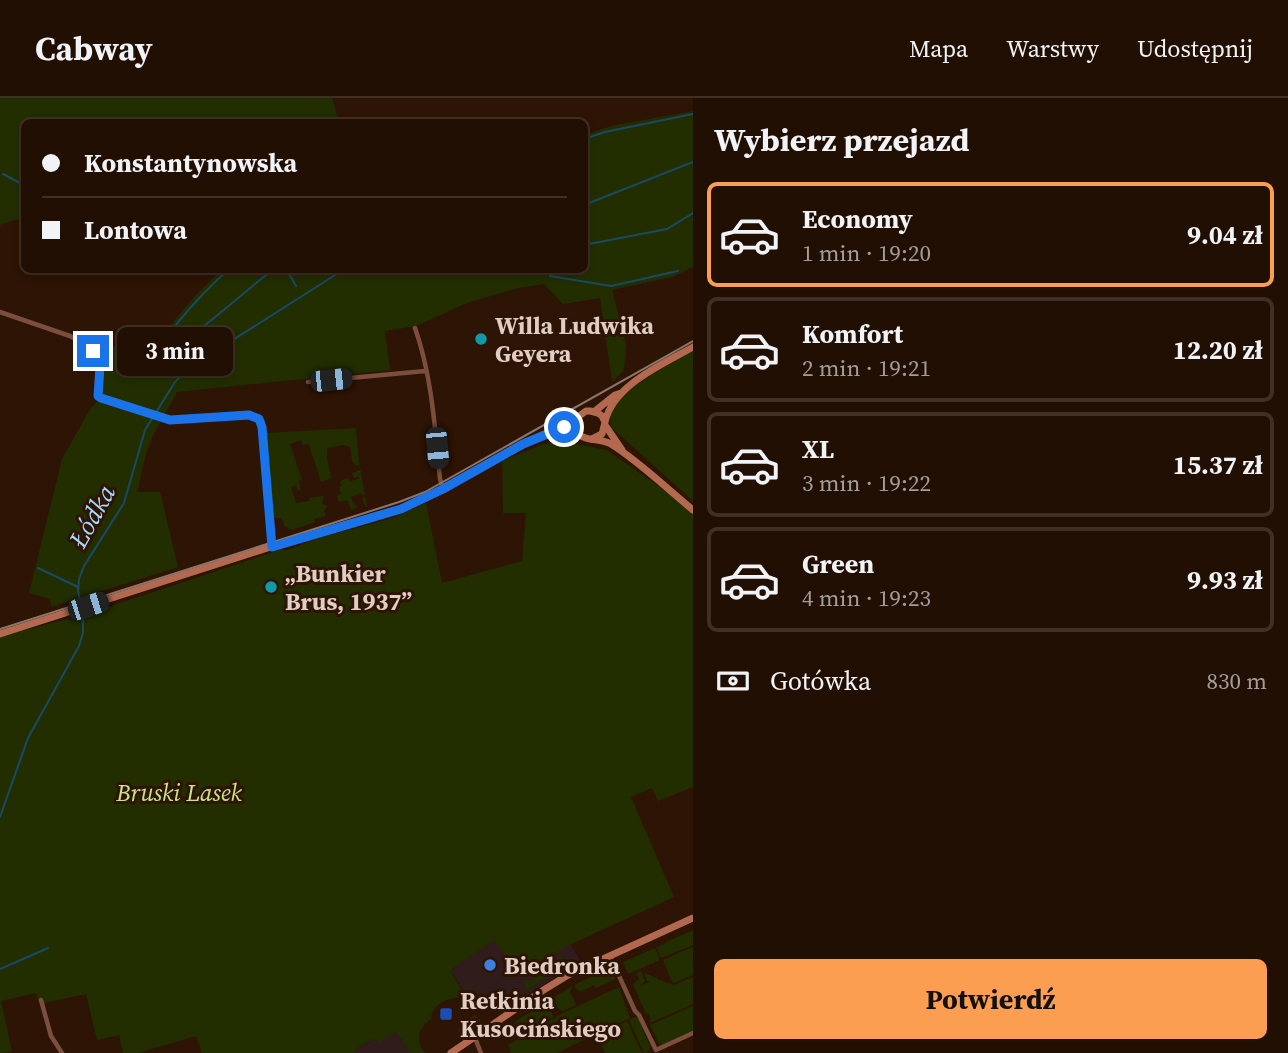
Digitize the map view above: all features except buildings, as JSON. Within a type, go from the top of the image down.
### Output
[{"type":"main road","points":[[592,439],[601,435],[608,412],[621,393],[644,375],[693,347]]},
{"type":"main road","points":[[0,634],[272,547],[391,513],[443,489],[523,444],[569,425],[579,416],[595,411],[621,393]]},
{"type":"main road","points":[[595,411],[622,450]]},
{"type":"main road","points":[[579,416],[576,425],[583,438],[607,442],[622,450],[693,510]]},
{"type":"main road","points":[[548,434],[554,436],[578,433]]},
{"type":"main road","points":[[451,1053],[552,984],[693,918]]},
{"type":"street","points":[[0,312],[85,343],[93,351],[100,366],[98,396],[101,398],[161,418],[180,420],[252,415],[259,419],[262,427],[272,547]]},
{"type":"street","points":[[415,328],[422,350],[435,422],[443,489]]},
{"type":"street","points":[[308,382],[425,371]]},
{"type":"street","points":[[610,956],[656,1050],[693,1033]]},
{"type":"street","points":[[41,1000],[51,1036],[62,1053]]},
{"type":"street","points":[[474,1037],[481,1053]]},
{"type":"shaded area","points":[[495,938],[570,943],[582,964],[564,971],[506,1010],[499,1009],[464,991],[451,972],[454,970],[452,967]]},
{"type":"shaded area","points":[[396,1030],[412,1053],[353,1053],[358,1047]]},
{"type":"green space","points":[[0,98],[332,98],[338,119],[21,119],[21,218],[0,225]]},
{"type":"green space","points":[[693,111],[693,267],[672,277],[612,290],[626,345],[624,370],[612,382],[600,298],[563,304],[544,284],[518,288],[467,303],[416,326],[385,331],[390,370],[177,392],[151,441],[137,492],[160,492],[178,567],[51,607],[50,599],[29,593],[62,459],[90,409],[98,401],[103,363],[100,352],[91,341],[146,354],[218,273],[588,273],[588,134],[611,126]]},
{"type":"green space","points":[[693,351],[693,501],[611,427],[610,421],[612,410],[626,393]]},
{"type":"green space","points":[[356,428],[367,506],[361,493],[351,497],[357,508],[351,510],[347,500],[339,502],[337,496],[341,494],[340,481],[359,479],[358,476],[354,478],[352,473],[360,470],[359,465],[352,461],[350,447],[343,445],[327,448],[331,477],[321,482],[309,445],[303,445],[301,440],[290,444],[302,480],[299,481],[301,491],[295,485],[291,487],[296,503],[323,496],[322,504],[328,506],[324,510],[326,516],[291,530],[281,518],[273,518],[265,433]]},
{"type":"green space","name":"Bruski Lasek","points":[[565,442],[607,450],[693,514],[693,787],[658,801],[652,788],[631,797],[674,897],[565,947],[521,974],[494,940],[452,968],[451,973],[463,991],[476,999],[455,998],[436,1006],[431,1019],[420,1033],[419,1041],[426,1053],[411,1053],[396,1031],[379,1042],[375,1039],[358,1047],[353,1053],[202,1053],[196,1036],[138,1053],[123,1053],[119,1035],[97,1040],[86,994],[39,1004],[36,993],[1,1001],[12,1052],[0,1053],[0,637],[89,613],[279,550],[288,550],[318,538],[393,518],[426,503],[442,583],[522,561],[526,513],[503,513],[502,461],[544,444]]},
{"type":"green space","points":[[693,930],[693,945],[661,958],[656,947]]},
{"type":"green space","points":[[693,947],[693,975],[672,982],[663,960]]},
{"type":"green space","points":[[655,948],[660,960],[628,974],[623,962]]},
{"type":"green space","points":[[562,957],[565,962],[562,972],[548,976],[525,991],[525,979],[529,982],[556,964],[554,960]]},
{"type":"green space","points":[[609,968],[616,979],[581,991],[574,985]]},
{"type":"green space","points":[[641,971],[645,981],[640,986],[651,981],[647,981],[644,973],[674,985],[693,977],[693,1004],[650,1023],[649,1014],[646,1014],[633,984],[639,979],[636,973]]},
{"type":"green space","points":[[572,986],[570,992],[576,1005],[563,1011],[550,1006],[553,1017],[532,1029],[528,1025],[529,1031],[514,1039],[508,1027]]},
{"type":"green space","points":[[619,987],[630,1018],[557,1053],[511,1053],[508,1045],[563,1013]]},
{"type":"green space","points":[[693,1006],[693,1031],[660,1046],[650,1025]]},
{"type":"green space","points":[[475,1015],[481,1026],[464,1039],[458,1029],[459,1025]]},
{"type":"green space","points":[[639,1018],[650,1046],[647,1053],[644,1053],[629,1020]]},
{"type":"green space","points":[[627,1021],[642,1053],[605,1053],[598,1035]]},
{"type":"waterway","points":[[588,138],[693,114]]},
{"type":"waterway","name":"Łódka","points":[[588,203],[693,162]]},
{"type":"waterway","points":[[3,174],[21,183]]},
{"type":"waterway","points":[[588,244],[667,229],[693,213]]},
{"type":"waterway","points":[[550,273],[550,276],[611,286],[678,271]]},
{"type":"waterway","points":[[152,356],[188,311],[225,273]]},
{"type":"waterway","points":[[162,361],[268,273]]},
{"type":"waterway","points":[[289,273],[296,286]]},
{"type":"waterway","name":"Łódka","points":[[81,605],[78,591],[84,566],[124,503],[145,430],[175,382],[203,359],[338,273]]},
{"type":"waterway","points":[[38,568],[78,587]]},
{"type":"waterway","name":"Łódka","points":[[0,817],[28,738],[79,646],[83,633],[83,611]]},
{"type":"waterway","points":[[0,969],[48,948]]},
{"type":"tram line","points":[[0,629],[425,492],[693,341]]},
{"type":"place","name":"Willa Ludwika Geyera","points":[[481,339]]},
{"type":"place","name":"„Bunkier Brus, 1937”","points":[[271,587]]},
{"type":"place","name":"Biedronka","points":[[490,965]]},
{"type":"place","name":"Retkinia Kusocińskiego","points":[[446,1014]]},
{"type":"route","points":[[93,351],[100,366],[98,396],[101,398],[170,420],[249,415],[259,419],[262,427],[272,547],[401,509],[523,444],[564,427]]}]
